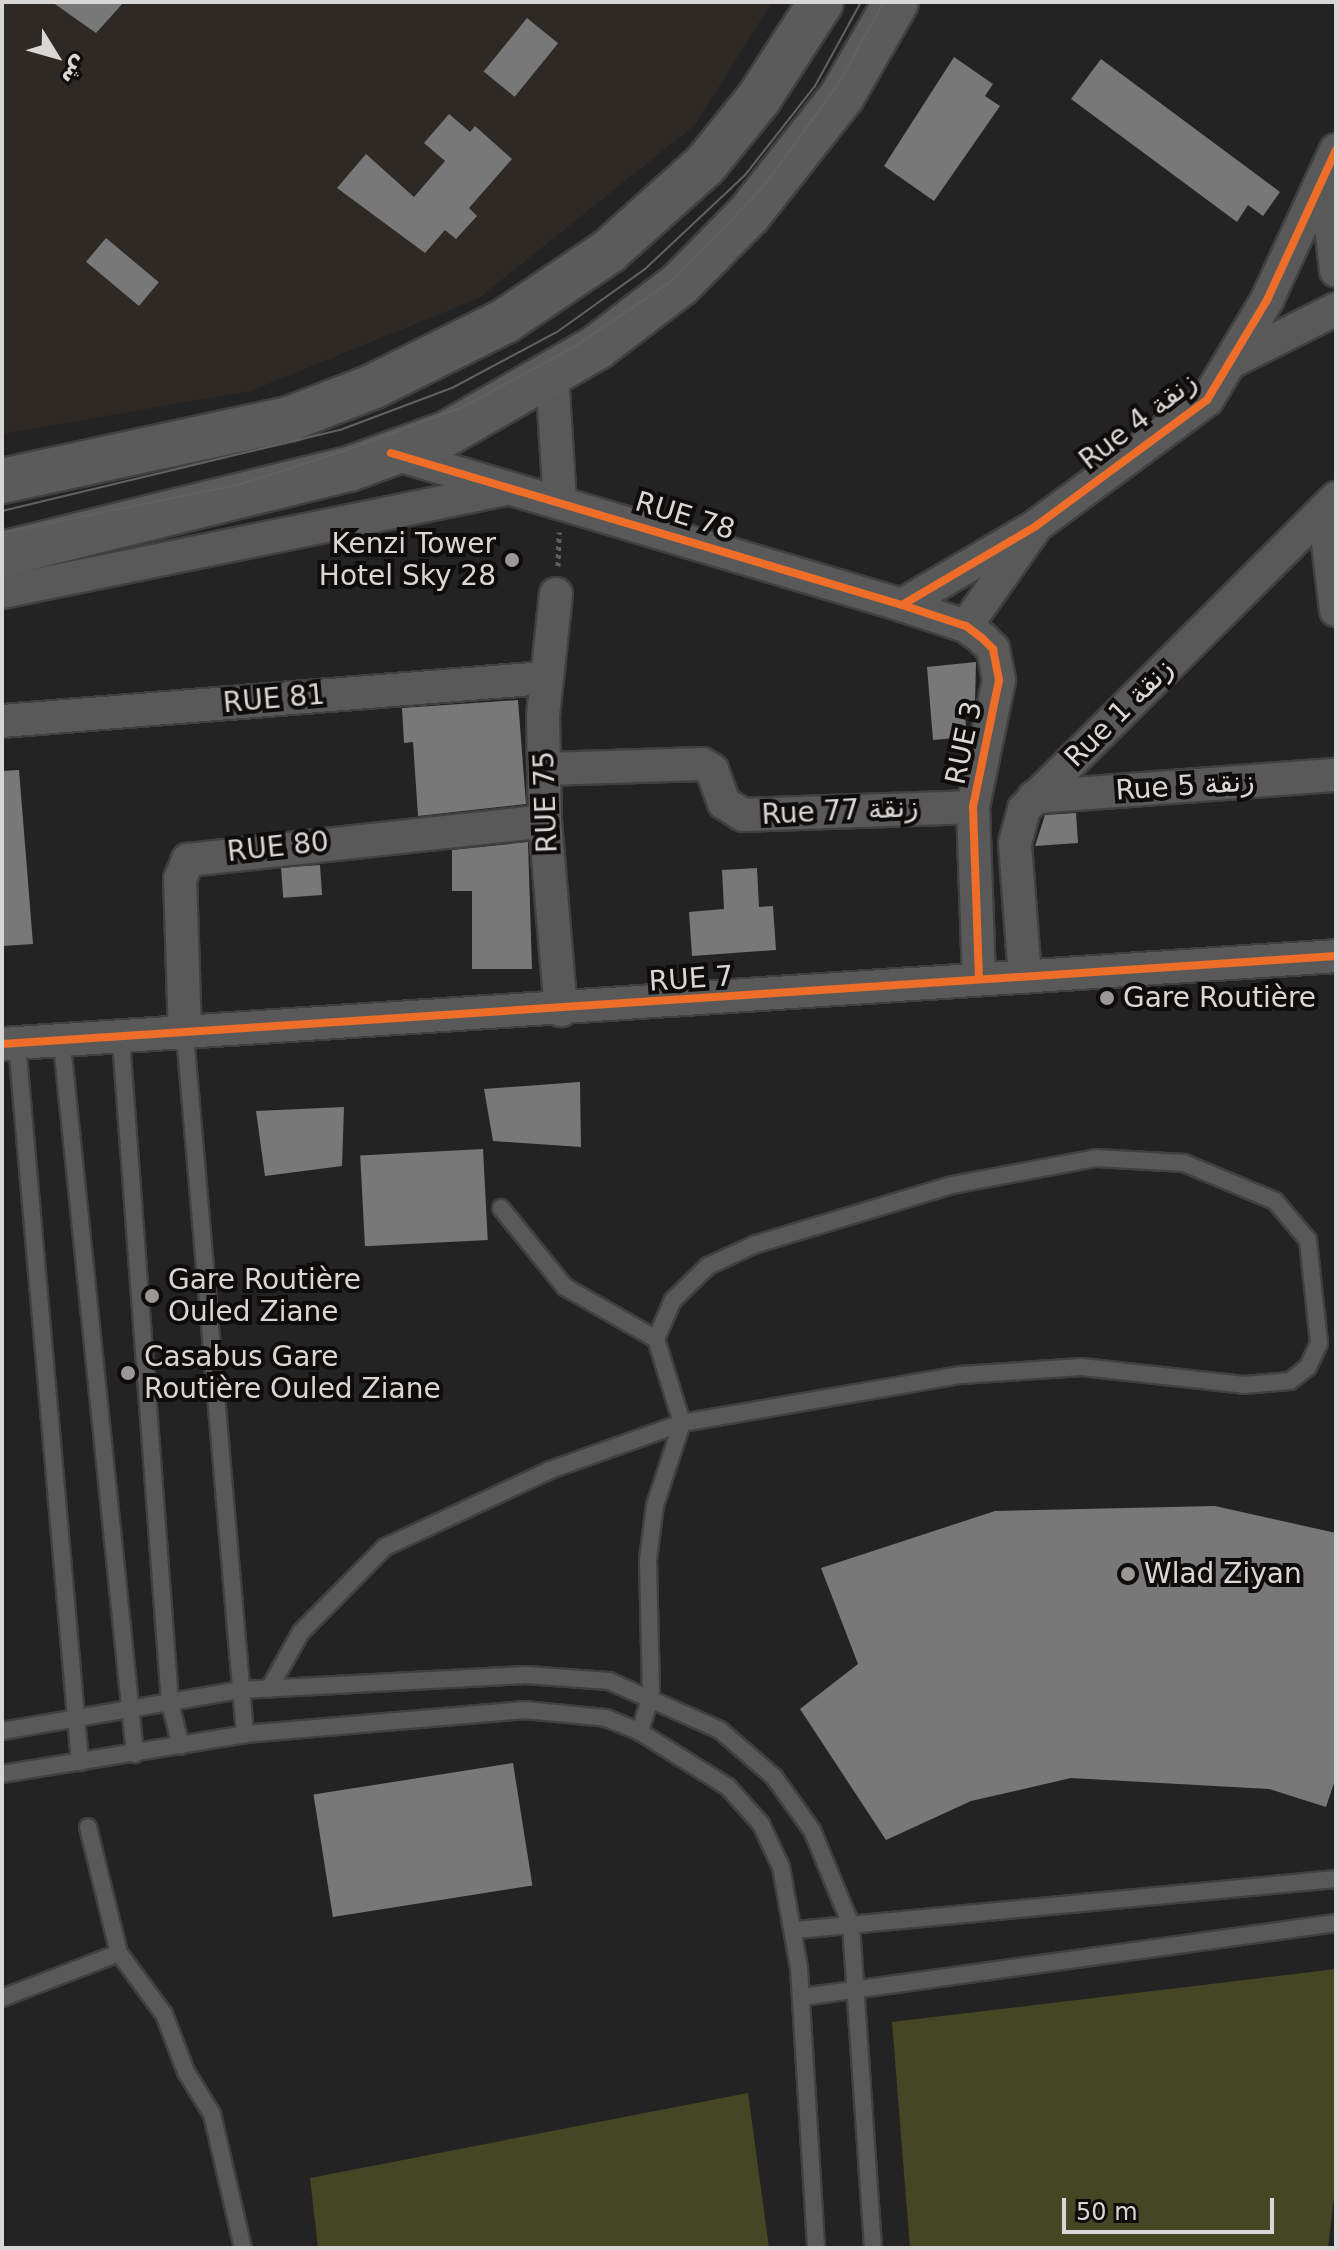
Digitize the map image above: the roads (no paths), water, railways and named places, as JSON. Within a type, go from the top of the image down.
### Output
[{"type":"main road","points":[[2,481],[289,419],[372,387],[505,321],[609,251],[705,165],[759,98],[821,2]]},
{"type":"main road","points":[[2,554],[305,483],[448,433],[552,375],[670,293],[749,214],[842,96],[896,2]]},
{"type":"street","points":[[1330,161],[1336,270]]},
{"type":"street","name":"Rue 4 زنقة","points":[[902,605],[1036,526],[1207,400],[1235,360],[1330,161]]},
{"type":"street","name":"Rue 4 زنقة","points":[[1235,360],[1336,309]]},
{"type":"street","points":[[552,375],[560,503]]},
{"type":"street","name":"RUE 78","points":[[391,453],[501,490],[560,503],[966,626]]},
{"type":"street","points":[[305,483],[319,530]]},
{"type":"street","name":"RUE 78","points":[[2,592],[319,530],[501,490]]},
{"type":"street","points":[[1330,504],[1336,610]]},
{"type":"street","name":"Rue 1 زنقة","points":[[1025,977],[1015,843],[1017,824],[1034,797],[1330,504]]},
{"type":"street","name":"Rue 4 زنقة","points":[[966,626],[1036,526]]},
{"type":"street","name":"RUE 75","points":[[556,594],[545,678],[545,821],[561,1010]]},
{"type":"street","name":"RUE 3","points":[[966,626],[993,649],[999,680],[973,807],[979,979]]},
{"type":"street","name":"RUE 81","points":[[2,721],[545,678]]},
{"type":"street","name":"Rue 77 زنقة","points":[[546,769],[688,763],[712,770],[724,803],[743,815],[973,807]]},
{"type":"street","name":"Rue 5 زنقة","points":[[1034,797],[1336,775]]},
{"type":"street","name":"RUE 80","points":[[185,1035],[180,879],[188,860],[545,821]]},
{"type":"street","name":"RUE 7","points":[[10,1044],[62,1044],[1336,956]]},
{"type":"lane","points":[[185,1035],[245,1734]]},
{"type":"lane","points":[[121,1040],[170,1703],[181,1746]]},
{"type":"lane","points":[[10,1044],[80,1762]]},
{"type":"lane","points":[[62,1044],[135,1754]]},
{"type":"lane","points":[[269,1689],[301,1632],[385,1547],[550,1470],[682,1423],[961,1375],[1082,1367],[1244,1385],[1290,1381],[1308,1367],[1319,1343],[1308,1240],[1275,1201],[1184,1163],[1096,1158],[952,1185],[756,1244],[708,1266],[673,1300],[656,1339],[682,1423],[655,1505],[648,1560],[651,1695],[640,1732]]},
{"type":"lane","points":[[501,1208],[565,1287],[656,1339]]},
{"type":"lane","points":[[2,1731],[240,1690],[526,1675],[609,1681],[651,1695],[720,1730],[774,1777],[812,1830],[851,1925],[858,1989],[873,2248]]},
{"type":"lane","points":[[2,1774],[245,1734],[525,1710],[606,1718],[640,1732],[728,1787],[761,1824],[781,1867],[796,1930],[816,2248]]},
{"type":"lane","points":[[88,1827],[119,1953],[164,2014],[186,2072],[212,2114],[243,2248]]},
{"type":"lane","points":[[796,1930],[1336,1879]]},
{"type":"lane","points":[[802,1997],[1336,1923]]},
{"type":"lane","points":[[2,1998],[119,1953]]},
{"type":"tram line","points":[[2,511],[340,430],[452,388],[557,332],[645,269],[745,175],[815,86],[861,2]]},
{"type":"tram line","points":[[2,533],[241,484],[347,450],[463,407],[574,347],[673,280],[764,186],[838,84],[884,2]]},
{"type":"place","name":"Kenzi Tower Hotel Sky 28","points":[[512,560]]},
{"type":"place","name":"Gare Routière","points":[[1107,998]]},
{"type":"place","name":"Gare Routière Ouled Ziane","points":[[152,1296]]},
{"type":"place","name":"Casabus Gare Routière Ouled Ziane","points":[[128,1373]]},
{"type":"place","name":"Wlad Ziyan","points":[[1128,1574]]}]
